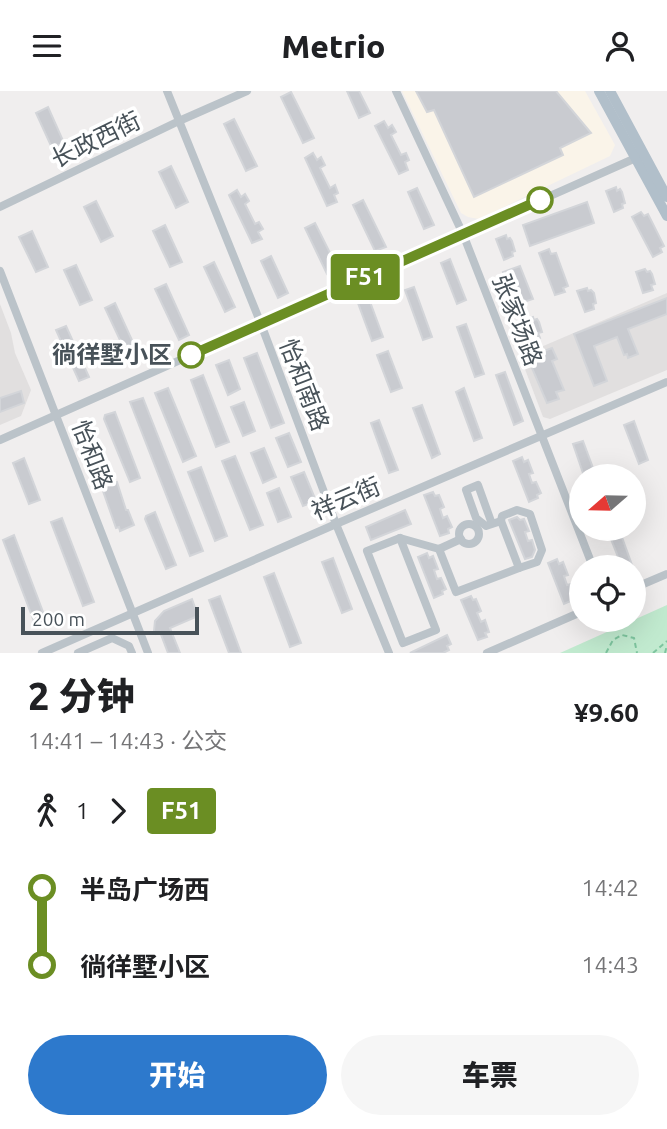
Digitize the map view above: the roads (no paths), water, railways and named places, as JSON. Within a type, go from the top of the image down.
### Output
[{"type":"main road","points":[[599,91],[667,197]]},
{"type":"main road","points":[[610,91],[667,216]]},
{"type":"street","name":"怡和南路","points":[[167,91],[389,653]]},
{"type":"street","name":"长政西街","points":[[0,207],[247,91]]},
{"type":"street","name":"张家场路","points":[[396,91],[463,234],[588,555]]},
{"type":"street","points":[[0,440],[640,156]]},
{"type":"street","name":"怡和路","points":[[0,271],[148,653]]},
{"type":"street","name":"祥云街","points":[[42,653],[667,382]]},
{"type":"street","points":[[439,549],[456,592],[537,562],[542,551],[530,515],[517,510],[502,516],[496,523],[486,526],[480,525],[472,524],[463,525],[460,530],[461,539],[466,544],[476,541],[480,535],[480,525],[466,490],[478,485],[496,523],[519,568]]},
{"type":"street","points":[[400,538],[436,630],[403,643],[367,551],[400,538],[439,549],[461,539]]},
{"type":"street","points":[[646,583],[667,574]]},
{"type":"street","points":[[370,605],[386,599]]},
{"type":"street","points":[[487,653],[569,617]]},
{"type":"street","points":[[78,653],[112,639],[129,646],[132,653]]},
{"type":"place","name":"徜徉墅小区","points":[[191,355]]}]
